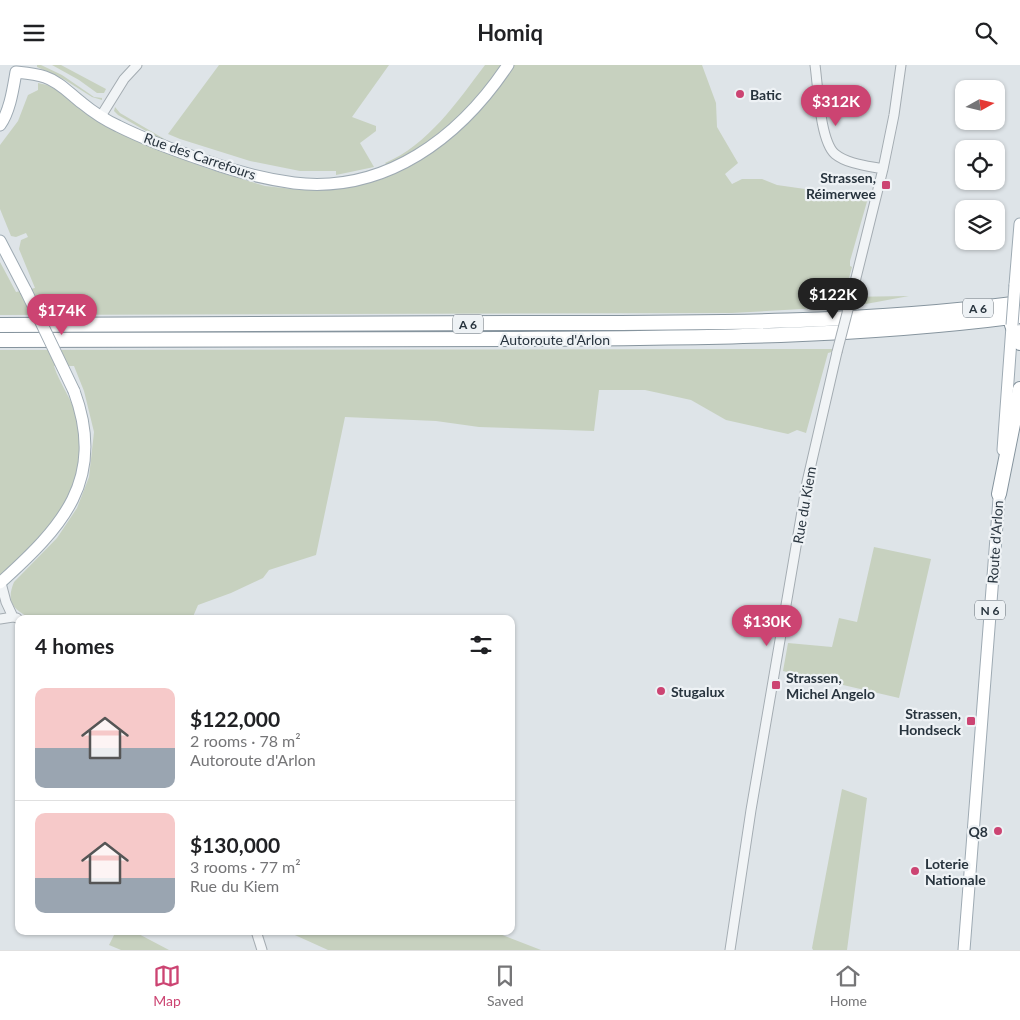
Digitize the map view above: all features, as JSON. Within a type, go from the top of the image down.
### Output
[{"type":"highway","name":"Autoroute d'Arlon","points":[[0,325],[733,323],[881,317],[1020,303]]},
{"type":"highway","name":"Autoroute d'Arlon","points":[[0,340],[743,337],[872,331],[971,323],[1017,322]]},
{"type":"highway","points":[[1016,342],[1017,322]]},
{"type":"highway","points":[[999,494],[1020,389]]},
{"type":"main road","name":"Rue des Carrefours","points":[[15,69],[52,80],[101,116],[149,140],[226,168],[267,178],[295,183],[328,183],[348,181],[385,171],[429,149],[451,132],[477,107],[508,65]]},
{"type":"main road","points":[[0,125],[4,120],[14,89],[15,69]]},
{"type":"main road","points":[[0,111],[9,102]]},
{"type":"main road","points":[[1017,322],[1015,285],[1020,224]]},
{"type":"main road","points":[[0,583],[33,554],[67,511],[77,491],[86,456],[86,435],[82,413],[74,391],[1,243]]},
{"type":"main road","name":"Route d'Arlon","points":[[964,950],[999,494],[1016,342]]},
{"type":"street","points":[[101,116],[124,79],[137,65]]},
{"type":"street","points":[[815,65],[824,133],[828,145],[836,155],[848,161],[883,169]]},
{"type":"street","name":"Rue du Kiem","points":[[730,950],[751,810],[807,481],[826,395],[883,169],[894,115],[901,65]]},
{"type":"street","points":[[0,583],[6,603],[15,616]]},
{"type":"street","points":[[0,619],[15,618]]},
{"type":"street","points":[[257,935],[262,950]]},
{"type":"green space","points":[[37,65],[62,75],[94,97],[102,98],[102,100],[92,97],[65,80],[37,67]]},
{"type":"green space","points":[[52,65],[61,65],[106,89],[104,93],[97,93],[79,80]]},
{"type":"green space","points":[[219,65],[389,65],[352,117],[376,126],[376,131],[360,143],[374,167],[336,175],[336,171],[300,171],[250,161],[168,134]]},
{"type":"green space","points":[[485,65],[501,65],[464,112],[418,150],[387,165],[385,163],[415,145],[428,134],[452,108]]},
{"type":"green space","points":[[514,65],[702,65],[716,103],[717,127],[738,163],[725,174],[732,184],[742,179],[762,179],[777,185],[868,198],[850,261],[850,266],[852,267],[844,297],[909,296],[855,306],[732,313],[0,315],[0,262],[16,292],[35,288],[19,249],[21,240],[28,237],[26,233],[16,237],[11,236],[0,209],[0,145],[18,121],[28,95],[38,90],[38,83],[55,89],[82,109],[139,142],[206,168],[265,186],[302,190],[330,189],[363,183],[412,165],[453,137],[496,91]]},
{"type":"green space","points":[[115,107],[120,113],[166,140],[167,143],[118,115],[114,111]]},
{"type":"green space","points":[[843,349],[828,353],[806,433],[797,430],[788,434],[726,420],[691,400],[645,390],[599,390],[594,431],[479,427],[436,421],[345,417],[316,555],[269,570],[263,578],[231,593],[198,605],[194,615],[25,615],[13,605],[11,590],[14,582],[57,538],[77,508],[89,477],[94,432],[84,391],[74,366],[54,366],[78,421],[79,460],[75,480],[67,499],[45,532],[0,576],[0,350]]},
{"type":"green space","points":[[874,547],[931,559],[899,698],[783,671],[788,643],[832,647],[839,618],[857,622]]},
{"type":"green space","points":[[842,789],[867,798],[847,950],[813,950],[812,948]]},
{"type":"green space","points":[[114,935],[141,935],[169,950],[121,950],[109,945]]},
{"type":"green space","points":[[295,935],[502,935],[541,950],[328,950]]},
{"type":"place","name":"Batic","points":[[740,94]]},
{"type":"place","name":"Strassen, Réimerwee","points":[[886,185]]},
{"type":"place","name":"Strassen, Michel Angelo","points":[[776,685]]},
{"type":"place","name":"Stugalux","points":[[661,691]]},
{"type":"place","name":"Strassen, Hondseck","points":[[971,721]]},
{"type":"place","name":"Q8","points":[[998,831]]},
{"type":"place","name":"Loterie Nationale","points":[[915,871]]}]
